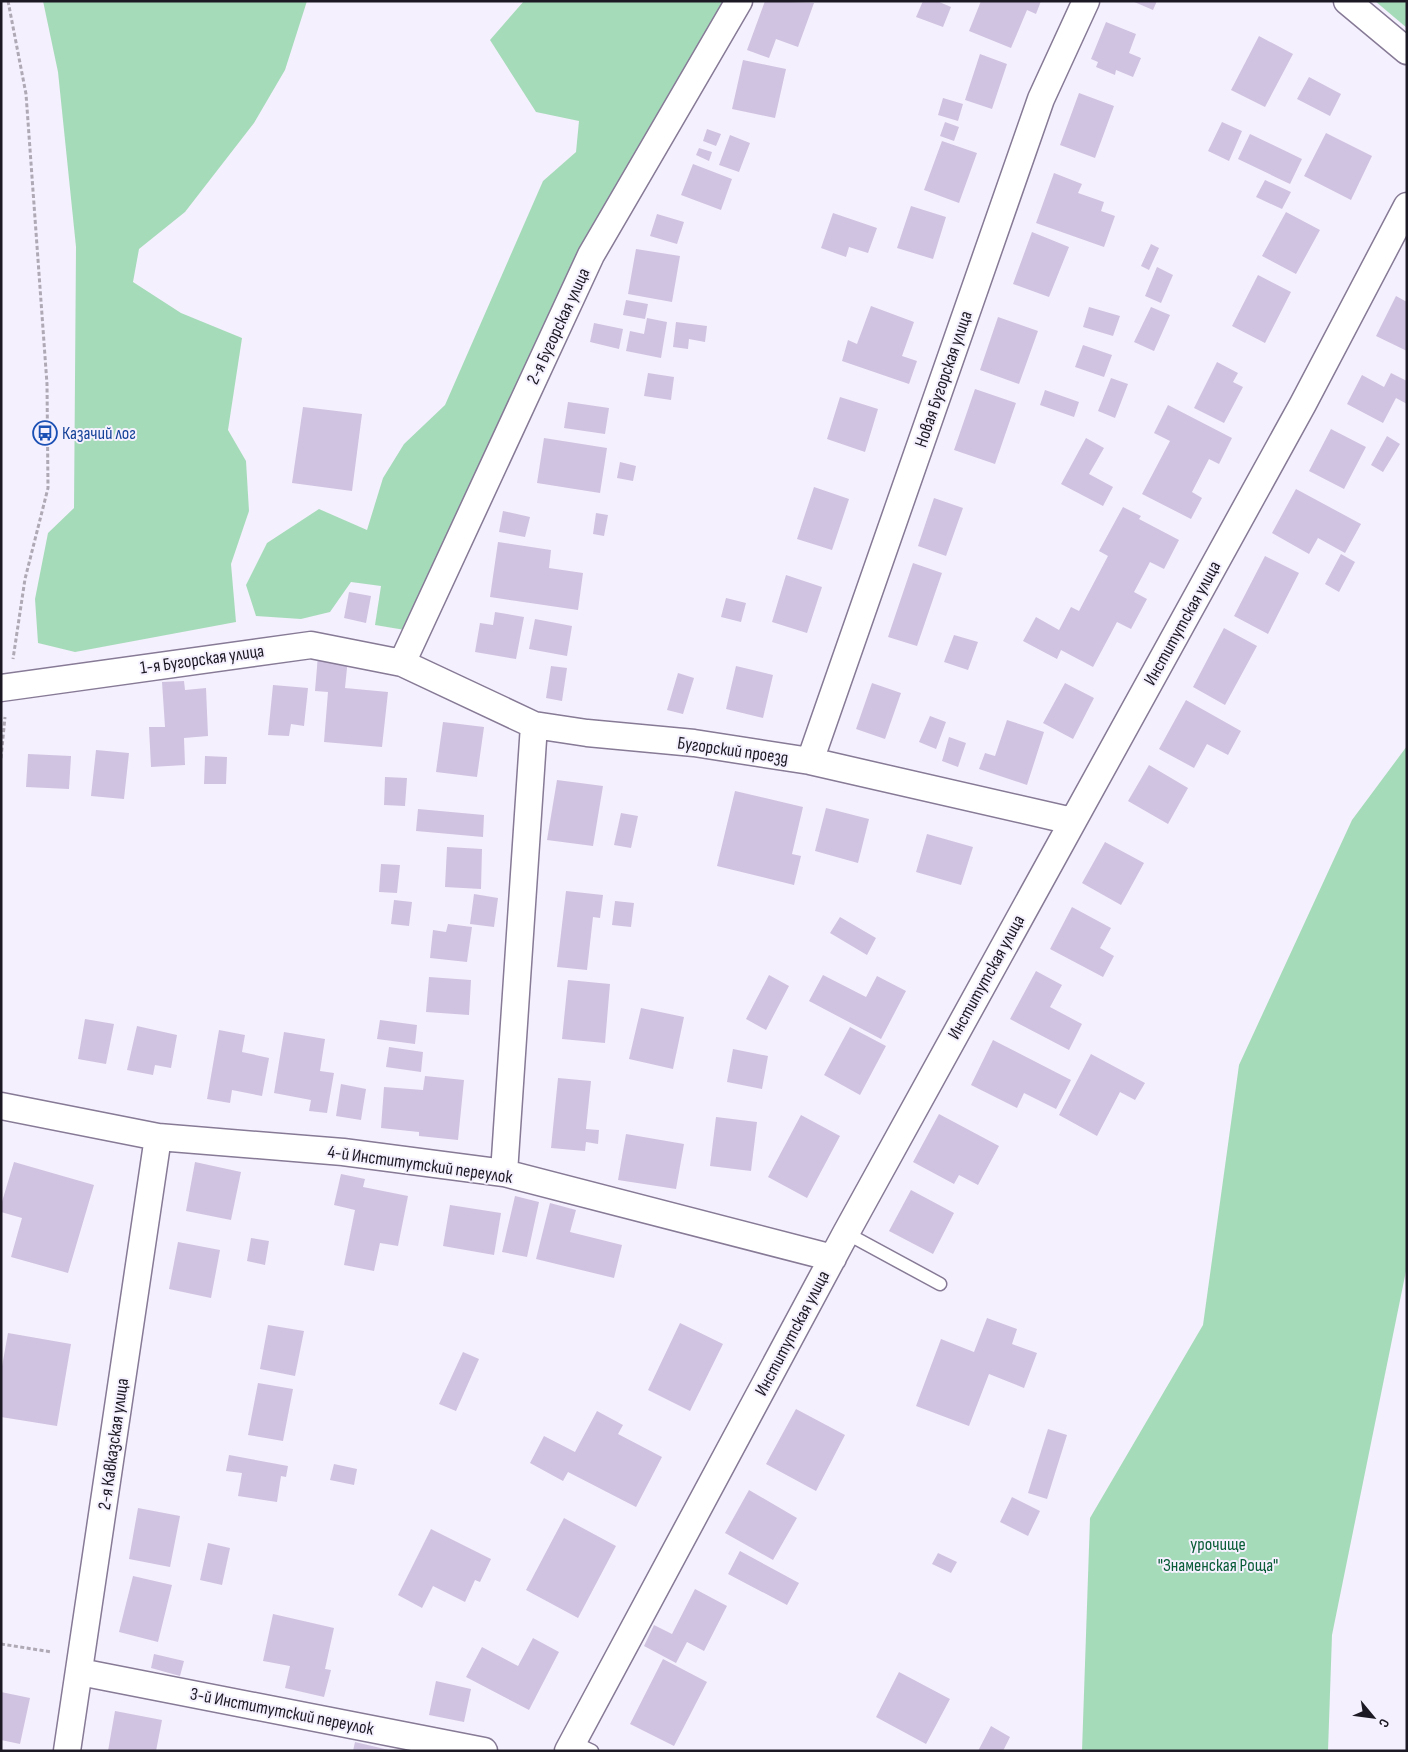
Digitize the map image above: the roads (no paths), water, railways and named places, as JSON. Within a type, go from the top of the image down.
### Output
[{"type":"street","name":"2-я Бугорская улица","points":[[402,663],[591,255],[739,1]]},
{"type":"street","name":"Новая Бугорская улица","points":[[810,761],[1040,99],[1086,1]]},
{"type":"street","points":[[1347,1],[1407,51]]},
{"type":"street","name":"Институтская улица","points":[[578,1748],[846,1233],[1298,413],[1407,206]]},
{"type":"street","name":"1-я Бугорская улица","points":[[4,687],[311,645],[402,663]]},
{"type":"street","name":"Бугорский проезд","points":[[402,663],[534,725],[587,733],[694,743],[810,761],[1072,821]]},
{"type":"street","points":[[504,1173],[534,725]]},
{"type":"street","name":"4-й Институтский переулок","points":[[1,1106],[158,1137],[343,1152],[504,1173],[833,1258]]},
{"type":"street","name":"2-я Кавказская улица","points":[[67,1751],[158,1137]]},
{"type":"street","name":"3-й Институтский переулок","points":[[81,1665],[484,1751]]},
{"type":"lane","points":[[846,1233],[940,1284]]},
{"type":"place","name":"Казачий лог","points":[[45,433]]},
{"type":"park label","name":"урочище \"Знаменская Роща\"","points":[[1218,1554]]}]
